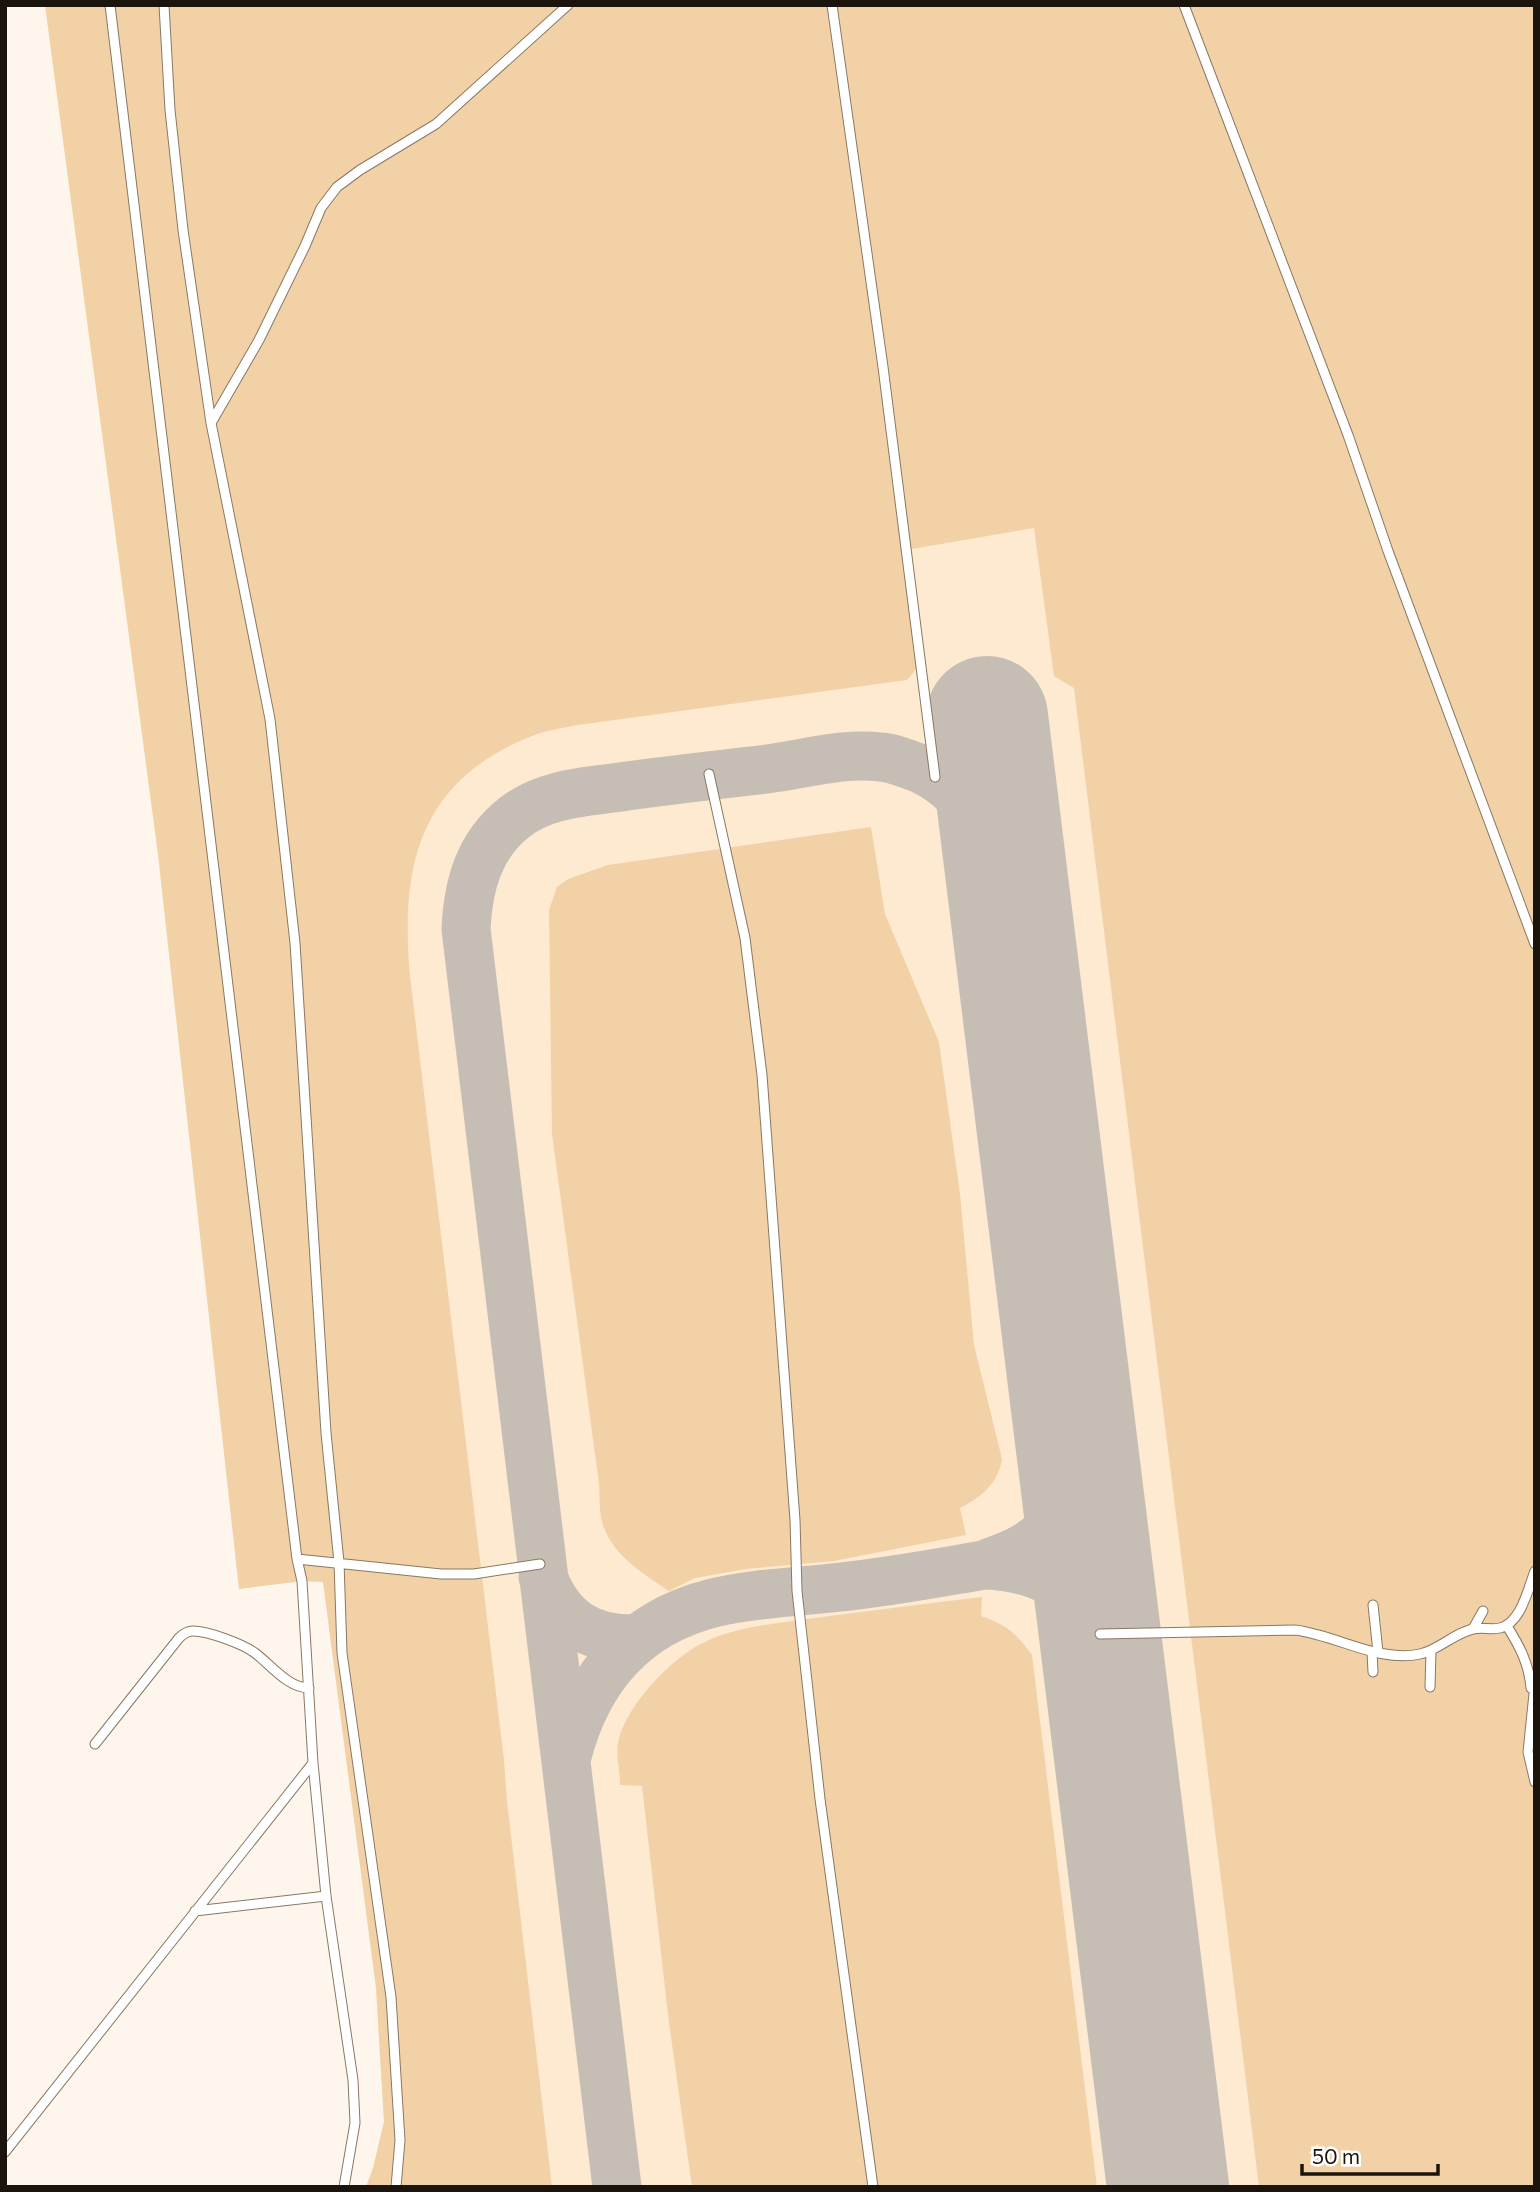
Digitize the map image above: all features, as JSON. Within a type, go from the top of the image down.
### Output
[{"type":"lane","points":[[110,5],[297,1559],[302,1581],[313,1763],[327,1896],[353,2080],[355,2123],[344,2187]]},
{"type":"lane","points":[[164,5],[170,110],[183,230],[211,423],[270,719],[295,943],[326,1433],[339,1562],[342,1653],[391,1997],[400,2140],[396,2187]]},
{"type":"lane","points":[[211,423],[259,340],[306,246],[321,208],[337,187],[436,124],[569,5]]},
{"type":"lane","points":[[832,5],[883,367],[935,777]]},
{"type":"lane","points":[[1184,5],[1343,422],[1388,551],[1535,944]]},
{"type":"lane","points":[[709,774],[745,938],[762,1075],[795,1520],[797,1591],[820,1799],[873,2187]]},
{"type":"lane","points":[[297,1559],[441,1574],[474,1574],[540,1564]]},
{"type":"lane","points":[[1100,1634],[1295,1630],[1318,1633],[1375,1652],[1417,1655],[1431,1651],[1473,1629],[1507,1626],[1522,1603],[1535,1571]]},
{"type":"lane","points":[[1373,1605],[1373,1672]]},
{"type":"lane","points":[[1473,1629],[1483,1611]]},
{"type":"lane","points":[[1507,1626],[1524,1653],[1530,1670],[1532,1697],[1528,1752],[1535,1782]]},
{"type":"lane","points":[[94,1744],[179,1638],[187,1632],[195,1631],[243,1646],[288,1681],[302,1688],[309,1688]]},
{"type":"lane","points":[[1430,1688],[1431,1651]]},
{"type":"lane","points":[[1532,1697],[1535,1684]]},
{"type":"lane","points":[[5,2152],[313,1763]]},
{"type":"lane","points":[[195,1911],[327,1896]]},
{"type":"shaded area","points":[[45,5],[1535,5],[1535,2187],[366,2187],[384,2122],[376,1988],[323,1582],[302,1581],[239,1589],[158,854]]},
{"type":"shaded area","points":[[45,5],[1535,5],[1535,2187],[1259,2187],[1074,688],[1054,676],[1034,528],[906,550],[923,661],[907,680],[578,725],[537,734],[494,755],[464,777],[441,802],[425,831],[414,863],[409,898],[410,976],[552,2187],[366,2187],[384,2122],[376,1988],[323,1582],[302,1581],[239,1589],[158,854]]},
{"type":"shaded area","points":[[871,827],[885,914],[939,1042],[960,1194],[974,1345],[1002,1459],[1000,1468],[988,1488],[960,1508],[966,1535],[834,1561],[746,1569],[695,1578],[669,1591],[637,1569],[618,1551],[605,1530],[601,1517],[599,1484],[552,1134],[549,910],[557,887],[568,879],[608,865]]},
{"type":"shaded area","points":[[982,1597],[981,1616],[1010,1631],[1032,1655],[1097,2187],[692,2187],[669,2023],[642,1786],[620,1785],[618,1742],[623,1728],[640,1699],[664,1672],[690,1650],[715,1638],[767,1625]]},
{"type":"taxiway","points":[[617,2187],[466,929],[473,882],[492,840],[515,817],[541,802],[584,792],[850,756],[890,759],[911,765],[952,789],[975,815],[993,846],[1007,879]]},
{"type":"taxiway","points":[[984,1565],[1031,1543],[1060,1515],[1075,1492],[1085,1468],[1077,1450]]},
{"type":"taxiway","points":[[567,1756],[587,1702],[618,1658],[659,1624],[713,1603],[761,1595],[877,1583],[984,1565],[1004,1567],[1037,1575],[1065,1590],[1104,1628],[1101,1645]]},
{"type":"taxiway","points":[[543,1577],[558,1606],[579,1625],[605,1636],[637,1639]]},
{"type":"runway","points":[[987,717],[1168,2187]]}]
